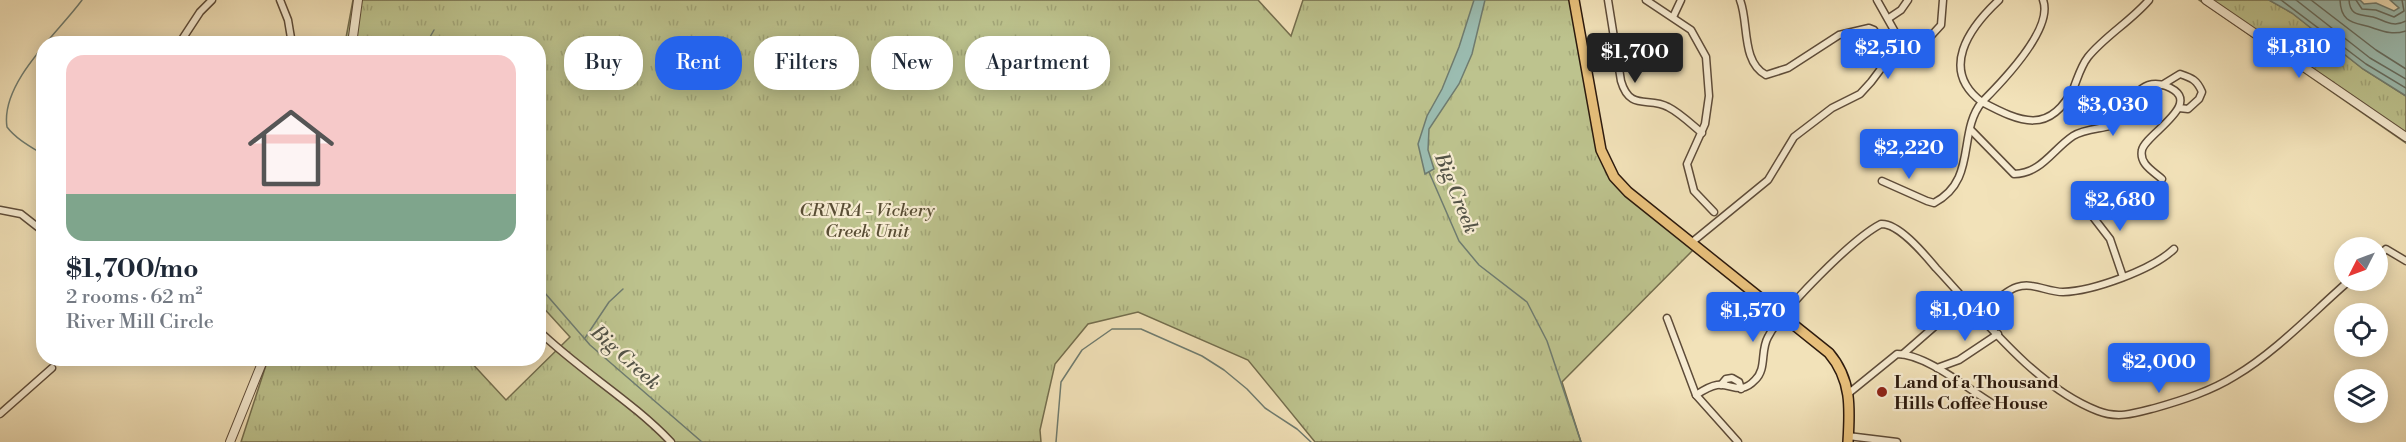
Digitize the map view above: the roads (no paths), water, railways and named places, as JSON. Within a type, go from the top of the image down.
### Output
[{"type":"main road","points":[[1574,0],[1604,160],[1621,186],[1829,352],[1842,372],[1849,393],[1848,439]]},
{"type":"street","points":[[184,36],[200,12],[212,0]]},
{"type":"street","points":[[280,0],[288,20],[291,36]]},
{"type":"street","points":[[353,36],[358,0]]},
{"type":"street","points":[[1608,0],[1621,81],[1625,92],[1639,102],[1667,106],[1702,133]]},
{"type":"street","points":[[1646,0],[1691,30],[1706,57],[1709,96],[1702,133],[1687,165],[1694,191],[1714,212]]},
{"type":"street","points":[[1673,17],[1682,0]]},
{"type":"street","points":[[1691,243],[1768,180],[1794,137],[1832,108],[1860,94],[1877,76],[1883,63],[1882,43],[1874,30],[1869,28],[1839,35],[1788,68],[1766,75],[1754,61],[1749,49],[1740,0]]},
{"type":"street","points":[[1877,0],[1908,55],[1918,50],[1941,25],[1943,0]]},
{"type":"street","points":[[1889,18],[1901,10],[1908,0]]},
{"type":"street","points":[[1999,0],[1973,26],[1960,67],[1965,86],[1982,102],[2022,122],[2038,121],[2050,116],[2068,96],[2088,57],[2149,0]]},
{"type":"street","points":[[1881,181],[1934,203],[1943,198],[1965,167],[1974,111],[2025,55],[2044,11],[2043,0]]},
{"type":"street","points":[[2206,0],[2406,137]]},
{"type":"street","points":[[2162,85],[2180,74],[2192,78],[2198,84],[2202,92],[2199,99],[2188,109],[2179,108]]},
{"type":"street","points":[[1971,130],[2014,174],[2028,174],[2073,136],[2091,129],[2110,126],[2136,92],[2151,85],[2162,85],[2175,92],[2179,108],[2175,116],[2148,138],[2142,150],[2145,164],[2162,179]]},
{"type":"street","points":[[2084,204],[2110,239],[2123,277]]},
{"type":"street","points":[[0,210],[21,214],[36,226]]},
{"type":"street","points":[[1722,383],[1740,386],[1756,380],[1761,371],[1767,339],[1782,315],[1828,268],[1881,224],[1892,226],[1918,248],[2029,365],[2062,392],[2099,412],[2129,415],[2196,395],[2236,376],[2337,291]]},
{"type":"street","points":[[1981,315],[2008,291],[2019,286],[2031,285],[2065,292],[2123,277],[2153,265],[2174,249]]},
{"type":"street","points":[[2388,250],[2406,261]]},
{"type":"street","points":[[1905,354],[1967,300]]},
{"type":"street","points":[[1667,318],[1696,395],[1738,442]]},
{"type":"street","points":[[1937,368],[1959,360],[1998,334]]},
{"type":"street","points":[[546,337],[569,358],[640,412],[671,442]]},
{"type":"street","points":[[1849,393],[1897,354],[1905,354],[1937,368],[1993,405]]},
{"type":"street","points":[[230,442],[261,366]]},
{"type":"street","points":[[0,414],[52,368]]},
{"type":"street","points":[[1696,395],[1732,378],[1740,386]]},
{"type":"street","points":[[1848,439],[1897,442]]},
{"type":"water","points":[[1474,0],[1485,0],[1472,54],[1459,84],[1429,129],[1428,150],[1434,169],[1425,174],[1418,144],[1427,116],[1442,89],[1459,47]]},
{"type":"water","points":[[2269,0],[2360,0],[2364,4],[2376,3],[2394,11],[2399,8],[2390,0],[2406,0],[2406,96],[2363,69],[2292,13]]},
{"type":"waterway","points":[[52,36],[82,0]]},
{"type":"waterway","points":[[431,36],[434,30]]},
{"type":"waterway","points":[[36,55],[13,93],[7,110],[7,127],[19,139],[36,150]]},
{"type":"waterway","name":"Big Creek","points":[[1429,172],[1459,241],[1479,265],[1527,302],[1547,341],[1581,442]]},
{"type":"waterway","points":[[585,338],[609,302],[623,289]]},
{"type":"waterway","name":"Big Creek","points":[[546,294],[590,345],[702,442]]},
{"type":"waterway","name":"Big Creek","points":[[1056,442],[1061,382],[1082,350],[1112,329],[1141,329],[1202,356],[1224,370],[1265,408],[1297,429],[1311,442]]},
{"type":"place","name":"Land of a Thousand Hills Coffee House","points":[[1882,392]]},
{"type":"park label","name":"CRNRA - Vickery Creek Unit","points":[[867,220]]}]
